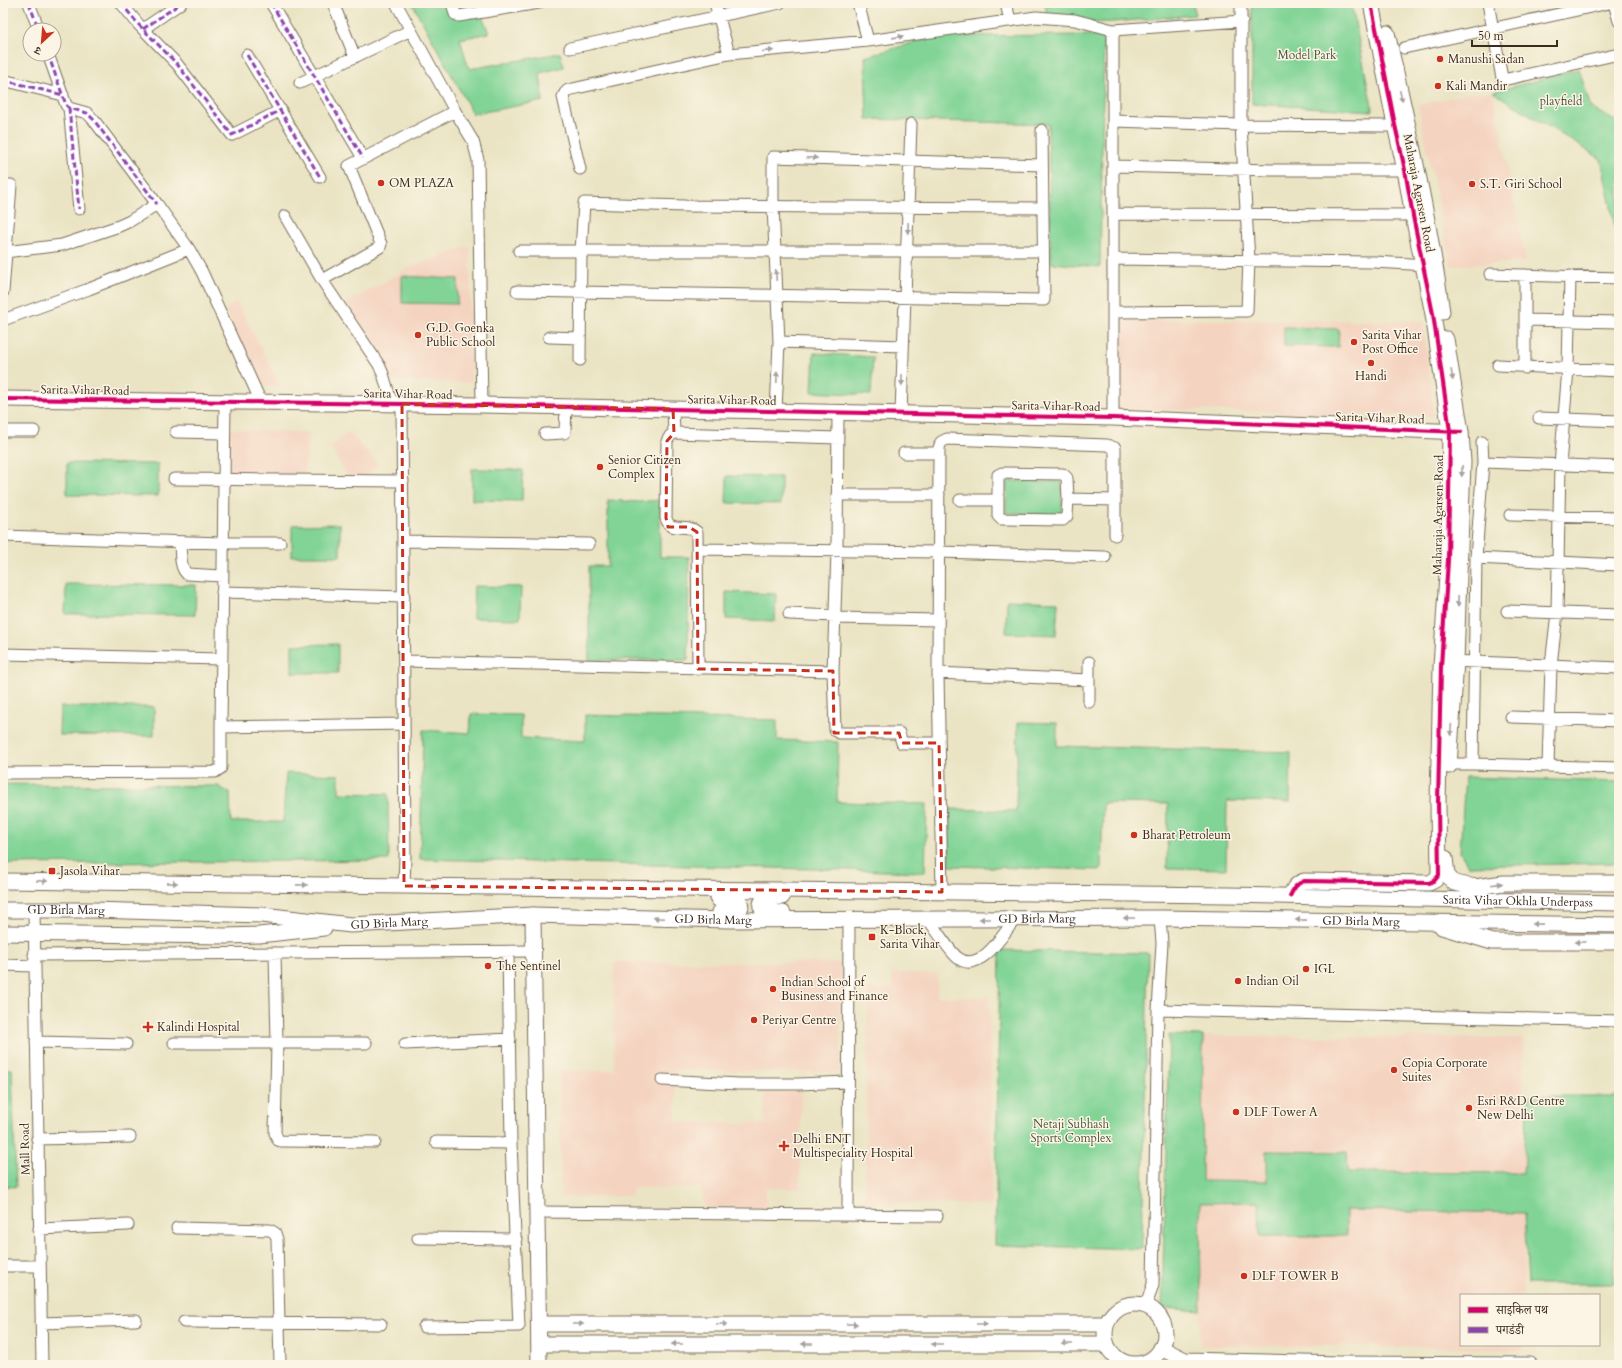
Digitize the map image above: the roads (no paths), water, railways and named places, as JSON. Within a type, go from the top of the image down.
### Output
[{"type":"street","points":[[29,3],[36,22]]},
{"type":"street","points":[[121,3],[143,30],[177,64],[232,135],[281,110]]},
{"type":"street","points":[[143,30],[182,3]]},
{"type":"street","points":[[271,3],[316,76],[363,158]]},
{"type":"street","points":[[333,3],[355,57]]},
{"type":"street","points":[[396,3],[473,141],[478,160],[482,405]]},
{"type":"street","points":[[452,3],[456,16],[510,6],[539,3]]},
{"type":"street","points":[[715,3],[730,54]]},
{"type":"street","points":[[570,48],[780,3]]},
{"type":"street","points":[[858,3],[868,41]]},
{"type":"street","points":[[1006,3],[1010,21]]},
{"type":"street","points":[[1113,312],[1247,312],[1249,260],[1241,125],[1241,3]]},
{"type":"street","name":"Maharaja Agarsen Road","points":[[1371,3],[1389,67],[1411,170],[1429,265],[1456,431],[1463,462],[1449,661],[1444,764],[1445,856],[1447,876],[1454,883],[1476,887]]},
{"type":"street","name":"Maharaja Agarsen Road","points":[[1380,3],[1389,67]]},
{"type":"street","points":[[1488,3],[1503,80],[1619,54]]},
{"type":"street","points":[[1404,48],[1493,29],[1569,7],[1609,3]]},
{"type":"street","points":[[1614,3],[1619,21]]},
{"type":"street","points":[[580,169],[563,97],[568,90],[730,54],[868,41],[1036,17],[1075,20],[1113,30],[1242,21]]},
{"type":"street","points":[[300,83],[411,30]]},
{"type":"street","points":[[1113,30],[1113,418]]},
{"type":"street","points":[[247,55],[320,177]]},
{"type":"street","points":[[51,62],[69,108],[78,209]]},
{"type":"street","points":[[3,80],[63,95]]},
{"type":"street","points":[[69,108],[87,113],[93,120],[158,204],[189,249],[202,272],[261,402]]},
{"type":"street","points":[[322,280],[380,246],[381,241],[349,166],[455,111]]},
{"type":"street","points":[[1113,121],[1241,125],[1401,124]]},
{"type":"street","points":[[901,413],[911,161],[911,124]]},
{"type":"street","points":[[517,291],[1044,300],[1042,130]]},
{"type":"street","points":[[776,411],[779,342],[773,206],[773,157],[1042,165]]},
{"type":"street","points":[[1113,166],[1244,169],[1411,170]]},
{"type":"street","points":[[3,185],[11,185],[3,292]]},
{"type":"street","points":[[580,360],[584,203],[1043,208]]},
{"type":"street","points":[[6,252],[62,245],[119,226],[158,204]]},
{"type":"street","points":[[1113,214],[1419,215]]},
{"type":"street","points":[[285,216],[322,280],[379,365],[397,404],[403,481],[404,886]]},
{"type":"street","points":[[3,320],[89,289],[189,249]]},
{"type":"street","points":[[519,251],[1043,250]]},
{"type":"street","points":[[1113,259],[1249,260],[1429,265]]},
{"type":"street","points":[[1490,274],[1619,278]]},
{"type":"street","points":[[1525,275],[1526,368]]},
{"type":"street","points":[[1548,766],[1551,665],[1557,613],[1560,465],[1568,369],[1570,276]]},
{"type":"street","points":[[1525,320],[1619,322]]},
{"type":"street","points":[[549,337],[580,338]]},
{"type":"street","points":[[779,342],[903,346]]},
{"type":"street","points":[[1498,365],[1526,368],[1619,371]]},
{"type":"street","name":"Sarita Vihar Road","points":[[3,399],[482,405],[901,413],[1113,418],[1456,431]]},
{"type":"street","points":[[3,773],[215,772],[221,768],[222,543],[225,402]]},
{"type":"street","points":[[545,434],[565,432],[566,407]]},
{"type":"street","points":[[673,409],[674,433]]},
{"type":"street","points":[[838,412],[837,551],[833,671],[834,726],[837,732],[899,733],[902,743],[939,743]]},
{"type":"street","points":[[1539,418],[1619,421]]},
{"type":"street","points":[[3,431],[34,431]]},
{"type":"street","points":[[176,432],[224,433]]},
{"type":"street","points":[[698,669],[698,549],[696,532],[689,527],[671,527],[667,524],[667,441],[670,436],[674,433],[838,438]]},
{"type":"street","points":[[942,892],[938,673],[939,453],[941,442],[947,439],[1111,446],[1115,448],[1115,535]]},
{"type":"street","points":[[1474,764],[1476,558],[1482,442]]},
{"type":"street","points":[[904,453],[939,453]]},
{"type":"street","points":[[1482,462],[1619,467]]},
{"type":"street","points":[[1002,473],[1063,474],[1067,478],[1068,499],[1067,516],[1065,519],[1060,521],[1001,519],[998,516],[998,475],[1002,473]]},
{"type":"street","points":[[174,479],[403,481]]},
{"type":"street","points":[[838,495],[939,495]]},
{"type":"street","points":[[1068,499],[1115,500]]},
{"type":"street","points":[[960,500],[998,500]]},
{"type":"street","points":[[1510,516],[1619,518]]},
{"type":"street","points":[[3,536],[180,542],[280,543]]},
{"type":"street","points":[[403,541],[589,544]]},
{"type":"street","points":[[180,542],[182,566],[183,570],[187,574],[222,576]]},
{"type":"street","points":[[698,549],[939,552],[1105,557]]},
{"type":"street","points":[[1476,558],[1619,565]]},
{"type":"street","points":[[222,592],[404,597]]},
{"type":"street","points":[[1507,611],[1619,615]]},
{"type":"street","points":[[789,614],[938,620]]},
{"type":"street","points":[[3,654],[221,659]]},
{"type":"street","points":[[404,661],[833,671]]},
{"type":"street","points":[[1449,661],[1619,668]]},
{"type":"street","points":[[1089,662],[1089,702]]},
{"type":"street","points":[[938,673],[1089,680]]},
{"type":"street","points":[[1512,717],[1619,721]]},
{"type":"street","points":[[221,727],[404,724]]},
{"type":"street","points":[[1444,764],[1619,768]]},
{"type":"street","name":"Maharaja Agarsen Road","points":[[1290,896],[1294,887],[1298,883],[1304,881],[1429,883],[1435,880],[1439,875],[1438,803],[1444,764]]},
{"type":"street","name":"GD Birla Marg","points":[[3,881],[1418,898]]},
{"type":"street","points":[[1418,898],[1504,883],[1619,883]]},
{"type":"street","points":[[660,889],[685,899],[736,899],[741,904],[739,910],[735,911],[690,912],[678,919]]},
{"type":"street","points":[[826,891],[810,896],[765,898],[761,905],[763,910],[766,912],[815,914],[826,920]]},
{"type":"street","name":"Sarita Vihar Okhla Underpass","points":[[1418,898],[1619,903]]},
{"type":"street","name":"GD Birla Marg","points":[[3,910],[93,910],[262,915],[351,925],[533,914],[678,919],[848,920],[1160,918],[1424,922]]},
{"type":"street","name":"Mall Road","points":[[34,910],[33,933],[42,1365]]},
{"type":"street","points":[[533,914],[539,1365]]},
{"type":"street","points":[[1146,1306],[1153,1284],[1158,1010],[1162,943],[1160,918]]},
{"type":"street","points":[[928,919],[958,958],[969,962],[982,959],[1015,919]]},
{"type":"street","points":[[848,920],[848,1215]]},
{"type":"street","points":[[1424,922],[1492,942],[1619,942]]},
{"type":"street","name":"Sarita Vihar Okhla Underpass","points":[[1424,922],[1619,925]]},
{"type":"street","points":[[3,933],[259,935],[351,925]]},
{"type":"street","points":[[3,965],[34,960],[275,953],[534,951]]},
{"type":"street","points":[[424,1327],[519,1326],[512,1143],[508,952]]},
{"type":"street","points":[[275,953],[277,1042],[274,1133],[278,1140],[285,1142],[375,1142]]},
{"type":"street","points":[[1158,1010],[1619,1021]]},
{"type":"street","points":[[405,1044],[510,1039]]},
{"type":"street","points":[[36,1042],[126,1044]]},
{"type":"street","points":[[174,1043],[366,1043]]},
{"type":"street","points":[[662,1080],[738,1084],[848,1082]]},
{"type":"street","points":[[37,1139],[130,1137]]},
{"type":"street","points":[[436,1142],[512,1143]]},
{"type":"street","points":[[537,1212],[936,1216]]},
{"type":"street","points":[[39,1229],[128,1225]]},
{"type":"street","points":[[177,1228],[270,1230],[275,1234],[277,1239],[280,1365]]},
{"type":"street","points":[[418,1238],[516,1239]]},
{"type":"street","points":[[3,1266],[40,1266]]},
{"type":"street","points":[[1132,1304],[1146,1306],[1155,1311],[1162,1320],[1165,1332],[1164,1343],[1152,1363],[1137,1365],[1124,1363],[1114,1357],[1107,1348],[1104,1336],[1105,1324],[1111,1314],[1122,1306],[1132,1304]]},
{"type":"street","points":[[41,1322],[136,1320]]},
{"type":"street","points":[[184,1322],[381,1324]]},
{"type":"street","points":[[539,1324],[1105,1324]]},
{"type":"street","points":[[539,1344],[1106,1344]]},
{"type":"street","points":[[1161,1348],[1185,1360],[1345,1364],[1530,1365]]},
{"type":"place","name":"Manushi Sadan","points":[[1440,59]]},
{"type":"place","name":"Kali Mandir","points":[[1438,86]]},
{"type":"place","name":"OM PLAZA","points":[[381,183]]},
{"type":"place","name":"S.T. Giri School","points":[[1472,184]]},
{"type":"place","name":"G.D. Goenka Public School","points":[[418,335]]},
{"type":"place","name":"Sarita Vihar Post Office","points":[[1354,342]]},
{"type":"place","name":"Handi","points":[[1371,363]]},
{"type":"place","name":"Senior Citizen Complex","points":[[600,467]]},
{"type":"place","name":"Bharat Petroleum","points":[[1134,835]]},
{"type":"place","name":"Jasola Vihar","points":[[52,871]]},
{"type":"place","name":"K-Block, Sarita Vihar","points":[[872,937]]},
{"type":"place","name":"The Sentinel","points":[[488,966]]},
{"type":"place","name":"IGL","points":[[1306,969]]},
{"type":"place","name":"Indian Oil","points":[[1238,981]]},
{"type":"place","name":"Indian School of Business and Finance","points":[[773,989]]},
{"type":"place","name":"Periyar Centre","points":[[754,1020]]},
{"type":"place","name":"Kalindi Hospital","points":[[148,1027]]},
{"type":"place","name":"Copia Corporate Suites","points":[[1394,1070]]},
{"type":"place","name":"Esri R&D Centre New Delhi","points":[[1469,1108]]},
{"type":"place","name":"DLF Tower A","points":[[1236,1112]]},
{"type":"place","name":"Delhi ENT Multispeciality Hospital","points":[[784,1146]]},
{"type":"place","name":"DLF TOWER B","points":[[1244,1276]]},
{"type":"park label","name":"Model Park","points":[[1307,55]]},
{"type":"park label","name":"playfield","points":[[1561,101]]},
{"type":"park label","name":"Netaji Subhash Sports Complex","points":[[1071,1131]]}]
